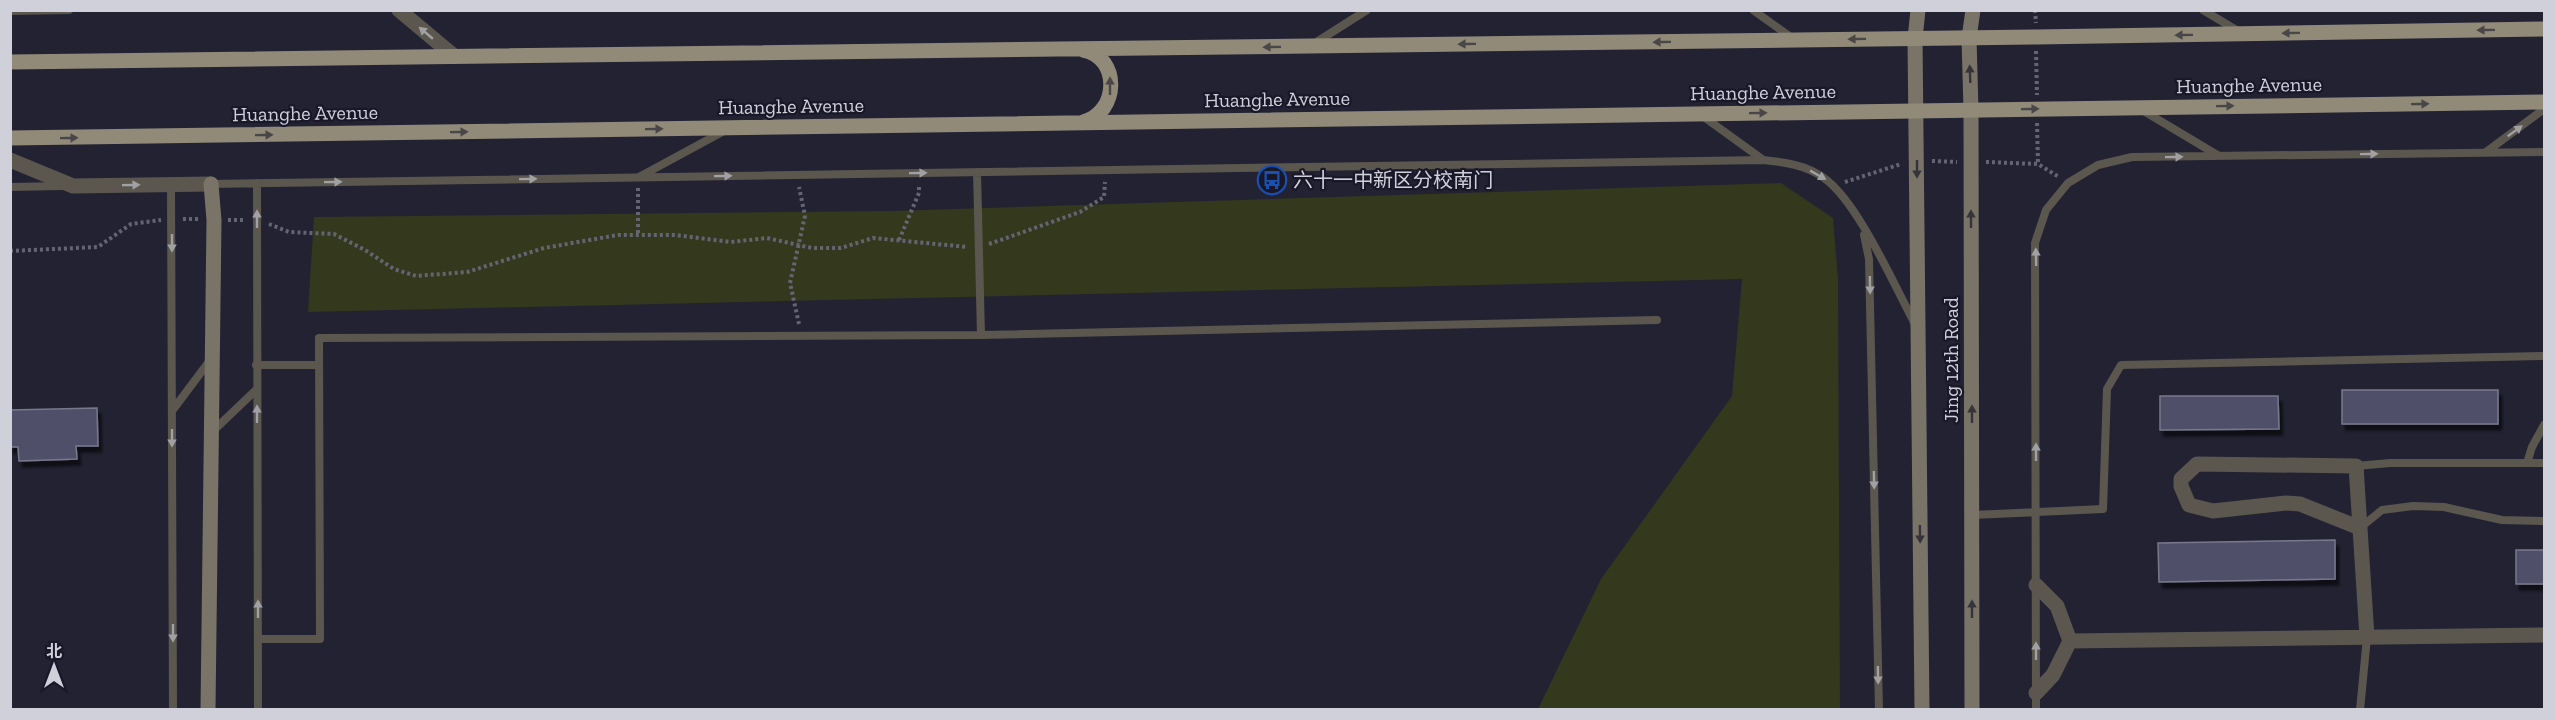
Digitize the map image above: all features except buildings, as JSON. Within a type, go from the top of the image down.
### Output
[{"type":"main road","points":[[1918,10],[1915,39],[1922,710]]},
{"type":"main road","name":"Jing 12th Road","points":[[1972,710],[1969,38],[1973,10]]},
{"type":"main road","points":[[10,62],[1915,39],[2544,28]]},
{"type":"main road","points":[[1074,123],[1087,121],[1098,115],[1107,105],[1111,93],[1111,80],[1107,68],[1099,58],[1088,51],[1075,49]]},
{"type":"main road","name":"Huanghe Avenue","points":[[10,138],[2544,102]]},
{"type":"main road","points":[[208,710],[214,220],[211,184]]},
{"type":"street","points":[[399,10],[454,56]]},
{"type":"street","points":[[10,160],[73,186],[211,184]]},
{"type":"street","points":[[2360,528],[2300,504],[2286,503],[2213,511],[2189,505],[2181,486],[2181,479],[2197,464],[2356,466],[2360,528],[2367,637]]},
{"type":"street","points":[[2036,585],[2057,606],[2070,640],[2053,675],[2036,693]]},
{"type":"street","points":[[2070,640],[2544,635]]},
{"type":"lane","points":[[10,11],[69,10]]},
{"type":"lane","points":[[1311,46],[1367,10]]},
{"type":"lane","points":[[1753,10],[1795,40]]},
{"type":"lane","points":[[2202,10],[2242,33]]},
{"type":"lane","points":[[2138,108],[2221,156]]},
{"type":"lane","points":[[2485,153],[2544,109]]},
{"type":"lane","points":[[1700,114],[1763,160]]},
{"type":"lane","points":[[638,177],[730,128]]},
{"type":"lane","points":[[2036,710],[2036,243],[2046,210],[2068,183],[2098,165],[2132,157],[2544,152]]},
{"type":"lane","points":[[211,184],[1763,160],[1795,164],[1824,177],[1847,199],[1917,329]]},
{"type":"lane","points":[[977,172],[981,335]]},
{"type":"lane","points":[[257,183],[258,710]]},
{"type":"lane","points":[[171,184],[173,710]]},
{"type":"lane","points":[[10,187],[73,186]]},
{"type":"lane","points":[[1863,227],[1869,259],[1879,710]]},
{"type":"lane","points":[[258,639],[320,639],[319,338],[981,335],[1657,320]]},
{"type":"lane","points":[[1972,515],[2036,510],[2103,509],[2107,389],[2121,365],[2544,356]]},
{"type":"lane","points":[[172,411],[212,358]]},
{"type":"lane","points":[[256,365],[320,365]]},
{"type":"lane","points":[[212,432],[256,390]]},
{"type":"lane","points":[[2527,463],[2532,447],[2544,425]]},
{"type":"lane","points":[[2356,466],[2390,463],[2544,463]]},
{"type":"lane","points":[[2360,528],[2382,510],[2413,506],[2444,507],[2502,519],[2544,521]]},
{"type":"lane","points":[[2360,710],[2367,637]]},
{"type":"path","points":[[2035,10],[2038,164]]},
{"type":"path","points":[[1833,186],[1917,161],[2038,164],[2068,183]]},
{"type":"path","points":[[10,251],[98,247],[131,224],[171,218],[257,219],[289,232],[334,234],[394,269],[416,276],[467,272],[544,248],[618,235],[675,235],[731,242],[767,238],[812,248],[841,248],[873,238],[979,248],[1080,212],[1104,197],[1105,170]]},
{"type":"path","points":[[899,240],[919,193],[918,173]]},
{"type":"path","points":[[797,175],[805,216],[790,283],[801,336]]},
{"type":"path","points":[[638,177],[638,235]]},
{"type":"green space","points":[[1781,183],[1833,218],[1838,279],[1840,709],[1538,709],[1601,579],[1732,396],[1742,279],[308,312],[314,217],[892,211]]},
{"type":"place","name":"六十一中新区分校南门","points":[[1272,180]]}]
